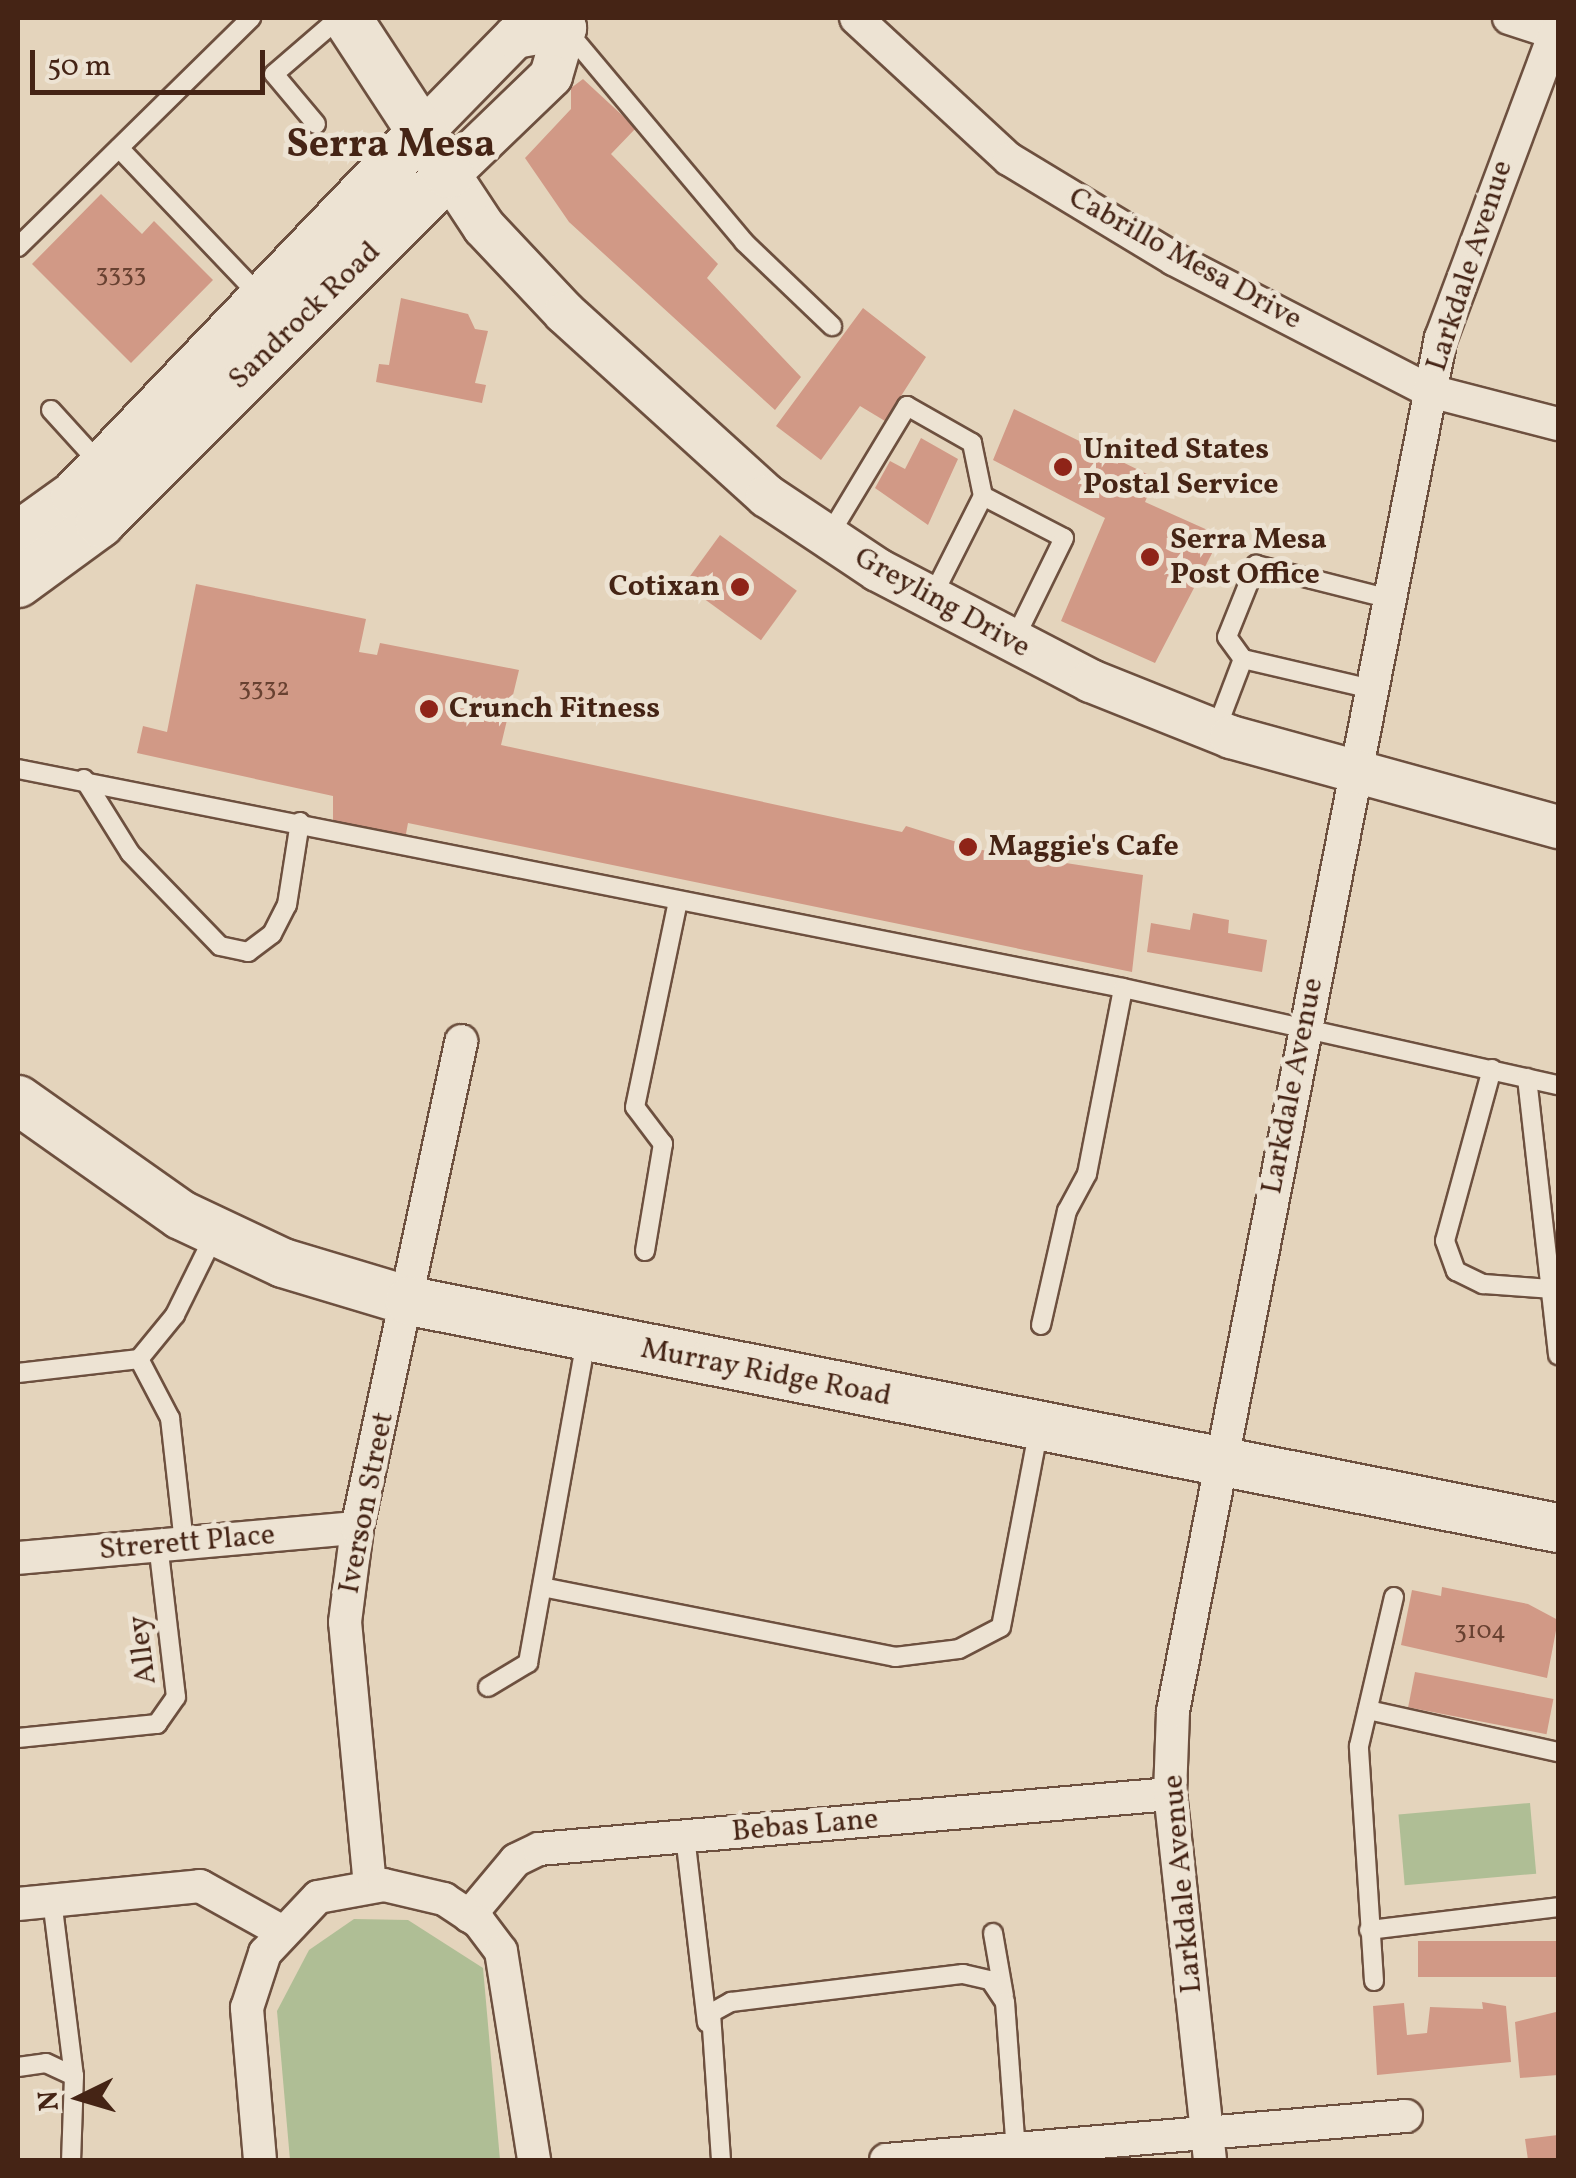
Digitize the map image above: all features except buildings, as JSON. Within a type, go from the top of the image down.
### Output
[{"type":"main road","points":[[347,18],[449,174]]},
{"type":"main road","name":"Sandrock Road","points":[[18,583],[100,523],[114,480],[264,299],[422,132]]},
{"type":"main road","name":"Sandrock Road","points":[[18,536],[114,480],[449,174]]},
{"type":"main road","name":"Murray Ridge Road","points":[[18,1100],[216,1231],[283,1263],[410,1301],[1558,1528]]},
{"type":"street","name":"Cabrillo Mesa Drive","points":[[856,18],[1009,158],[1174,259],[1430,391],[1558,424]]},
{"type":"street","points":[[1509,18],[1556,34]]},
{"type":"street","name":"Sandrock Road","points":[[422,132],[515,37],[576,23]]},
{"type":"street","name":"Sandrock Road","points":[[449,174],[552,76],[576,23]]},
{"type":"street","name":"Larkdale Avenue","points":[[1209,2146],[1170,1794],[1173,1711],[1430,391],[1474,233],[1556,34]]},
{"type":"street","name":"Greyling Drive","points":[[449,174],[484,227],[595,342],[717,454],[827,537],[931,600],[1012,644],[1216,731],[1354,775],[1558,827]]},
{"type":"street","name":"Iverson Street","points":[[370,1886],[345,1622],[357,1528],[410,1301],[461,1041]]},
{"type":"street","name":"Strerett Place","points":[[18,1558],[357,1528]]},
{"type":"street","name":"Bebas Lane","points":[[469,1916],[516,1860],[538,1849],[1170,1794]]},
{"type":"street","points":[[18,1904],[200,1886],[278,1930]]},
{"type":"street","points":[[260,2160],[247,2008],[278,1930],[318,1897],[370,1886],[444,1899],[469,1916],[501,1951],[512,1984],[534,2160]]},
{"type":"street","points":[[886,2160],[1209,2146],[1406,2116]]},
{"type":"lane","points":[[18,247],[251,18]]},
{"type":"lane","points":[[316,124],[274,74],[338,18]]},
{"type":"lane","points":[[576,23],[744,242],[832,326]]},
{"type":"lane","points":[[119,148],[202,230],[264,299]]},
{"type":"lane","points":[[827,537],[907,406],[972,443],[983,496],[931,600]]},
{"type":"lane","points":[[51,410],[114,480]]},
{"type":"lane","points":[[983,496],[1064,538],[1012,644]]},
{"type":"lane","points":[[1372,689],[1243,659],[1227,637],[1256,565],[1390,600]]},
{"type":"lane","points":[[1216,731],[1243,659]]},
{"type":"lane","points":[[18,768],[1305,1025],[1558,1085]]},
{"type":"lane","points":[[84,779],[130,853],[220,946],[248,952],[272,934],[287,905],[300,822]]},
{"type":"lane","points":[[645,1250],[662,1144],[635,1108],[678,902]]},
{"type":"lane","points":[[1041,1325],[1067,1211],[1087,1174],[1123,988]]},
{"type":"lane","points":[[1492,1069],[1445,1241],[1456,1271],[1483,1284],[1551,1289]]},
{"type":"lane","points":[[1528,1078],[1558,1355]]},
{"type":"lane","points":[[18,1373],[140,1360],[175,1315],[216,1231]]},
{"type":"lane","points":[[488,1686],[528,1663],[586,1337]]},
{"type":"lane","name":"Alley","points":[[18,1738],[157,1724],[176,1697],[170,1418],[140,1360]]},
{"type":"lane","points":[[542,1586],[895,1657],[959,1648],[1001,1627],[1040,1426]]},
{"type":"lane","points":[[1374,1981],[1359,1746],[1394,1597]]},
{"type":"lane","points":[[1368,1710],[1558,1752]]},
{"type":"lane","points":[[685,1836],[720,2160]]},
{"type":"lane","points":[[52,1900],[74,2076],[71,2160]]},
{"type":"lane","points":[[1369,1930],[1558,1908]]},
{"type":"lane","points":[[993,1933],[1005,2002],[1016,2155]]},
{"type":"lane","points":[[708,2028],[711,2013],[732,2002],[963,1974],[990,1980],[1005,2002]]},
{"type":"lane","points":[[18,2066],[46,2064],[74,2076]]},
{"type":"green space","points":[[1530,1803],[1536,1874],[1405,1885],[1399,1815]]},
{"type":"green space","points":[[354,1919],[408,1920],[483,1968],[500,2160],[290,2160],[277,2011],[309,1950]]},
{"type":"place","name":"United States Postal Service","points":[[1063,467]]},
{"type":"place","name":"Serra Mesa Post Office","points":[[1150,557]]},
{"type":"place","name":"Cotixan","points":[[740,587]]},
{"type":"place","name":"Crunch Fitness","points":[[429,709]]},
{"type":"place","name":"Maggie's Cafe","points":[[968,847]]},
{"type":"district","name":"Serra Mesa","points":[[391,146]]}]
